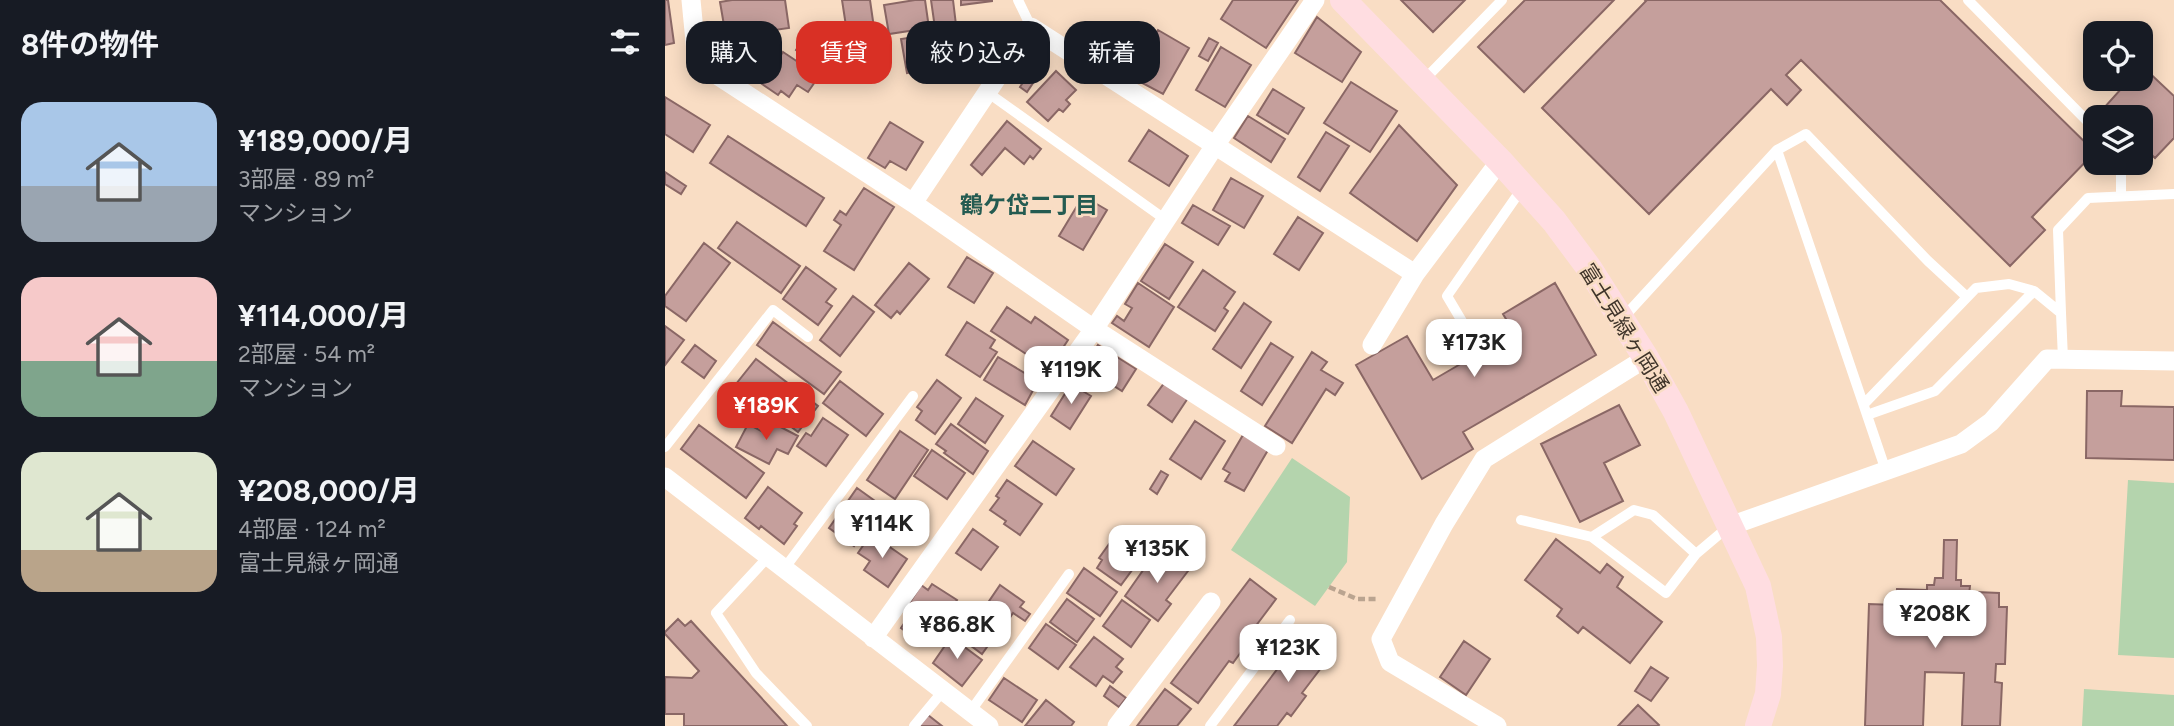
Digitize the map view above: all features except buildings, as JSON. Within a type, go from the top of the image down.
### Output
[{"type":"street","points":[[691,0],[697,62],[913,203],[1094,329],[1276,446]]},
{"type":"street","points":[[873,638],[1094,329],[1315,0]]},
{"type":"street","name":"富士見緑ヶ岡通","points":[[1343,0],[1524,186],[1589,268],[1646,358],[1676,412],[1758,586],[1769,637],[1770,666],[1768,694],[1758,726]]},
{"type":"street","points":[[1050,39],[1415,274]]},
{"type":"street","points":[[913,203],[992,84]]},
{"type":"street","points":[[1372,345],[1415,274],[1500,161]]},
{"type":"street","points":[[1497,726],[1390,662],[1381,639],[1444,524],[1484,459],[1646,358]]},
{"type":"street","points":[[1730,526],[1961,444],[1991,422],[2047,359],[2174,361]]},
{"type":"street","points":[[665,477],[989,726]]},
{"type":"street","points":[[1117,726],[1211,602]]},
{"type":"lane","points":[[1018,0],[1028,21]]},
{"type":"lane","points":[[1423,81],[1502,0]]},
{"type":"lane","points":[[1968,0],[2083,117]]},
{"type":"lane","points":[[987,92],[1166,220]]},
{"type":"lane","points":[[1622,319],[1777,150],[1806,134],[1927,261],[1968,298]]},
{"type":"lane","points":[[1777,150],[1886,471]]},
{"type":"lane","points":[[2121,175],[2121,196]]},
{"type":"lane","points":[[1463,323],[1447,296],[1524,186]]},
{"type":"lane","points":[[2063,359],[2058,230],[2088,198],[2174,194]]},
{"type":"lane","points":[[1864,404],[1976,288],[2009,285],[2034,291],[2061,313]]},
{"type":"lane","points":[[1867,415],[1935,391],[2034,291]]},
{"type":"lane","points":[[665,447],[773,310],[808,337]]},
{"type":"lane","points":[[784,569],[913,396]]},
{"type":"lane","points":[[1593,537],[1634,510],[1653,515],[1696,554]]},
{"type":"lane","points":[[1521,520],[1593,537],[1665,593],[1696,554],[1730,526]]},
{"type":"lane","points":[[768,557],[716,613],[756,673],[807,726]]},
{"type":"lane","points":[[970,712],[1069,573]]},
{"type":"lane","points":[[1210,726],[1290,620]]},
{"type":"lane","points":[[914,726],[943,691]]},
{"type":"path","points":[[1329,587],[1357,599],[1404,597]]},
{"type":"green space","points":[[1292,458],[1350,497],[1347,562],[1315,606],[1231,550]]},
{"type":"green space","points":[[2128,480],[2174,483],[2174,658],[2118,655]]},
{"type":"green space","points":[[2084,689],[2174,695],[2174,726],[2082,726]]},
{"type":"district","name":"鶴ケ岱二丁目","points":[[1029,205]]}]
